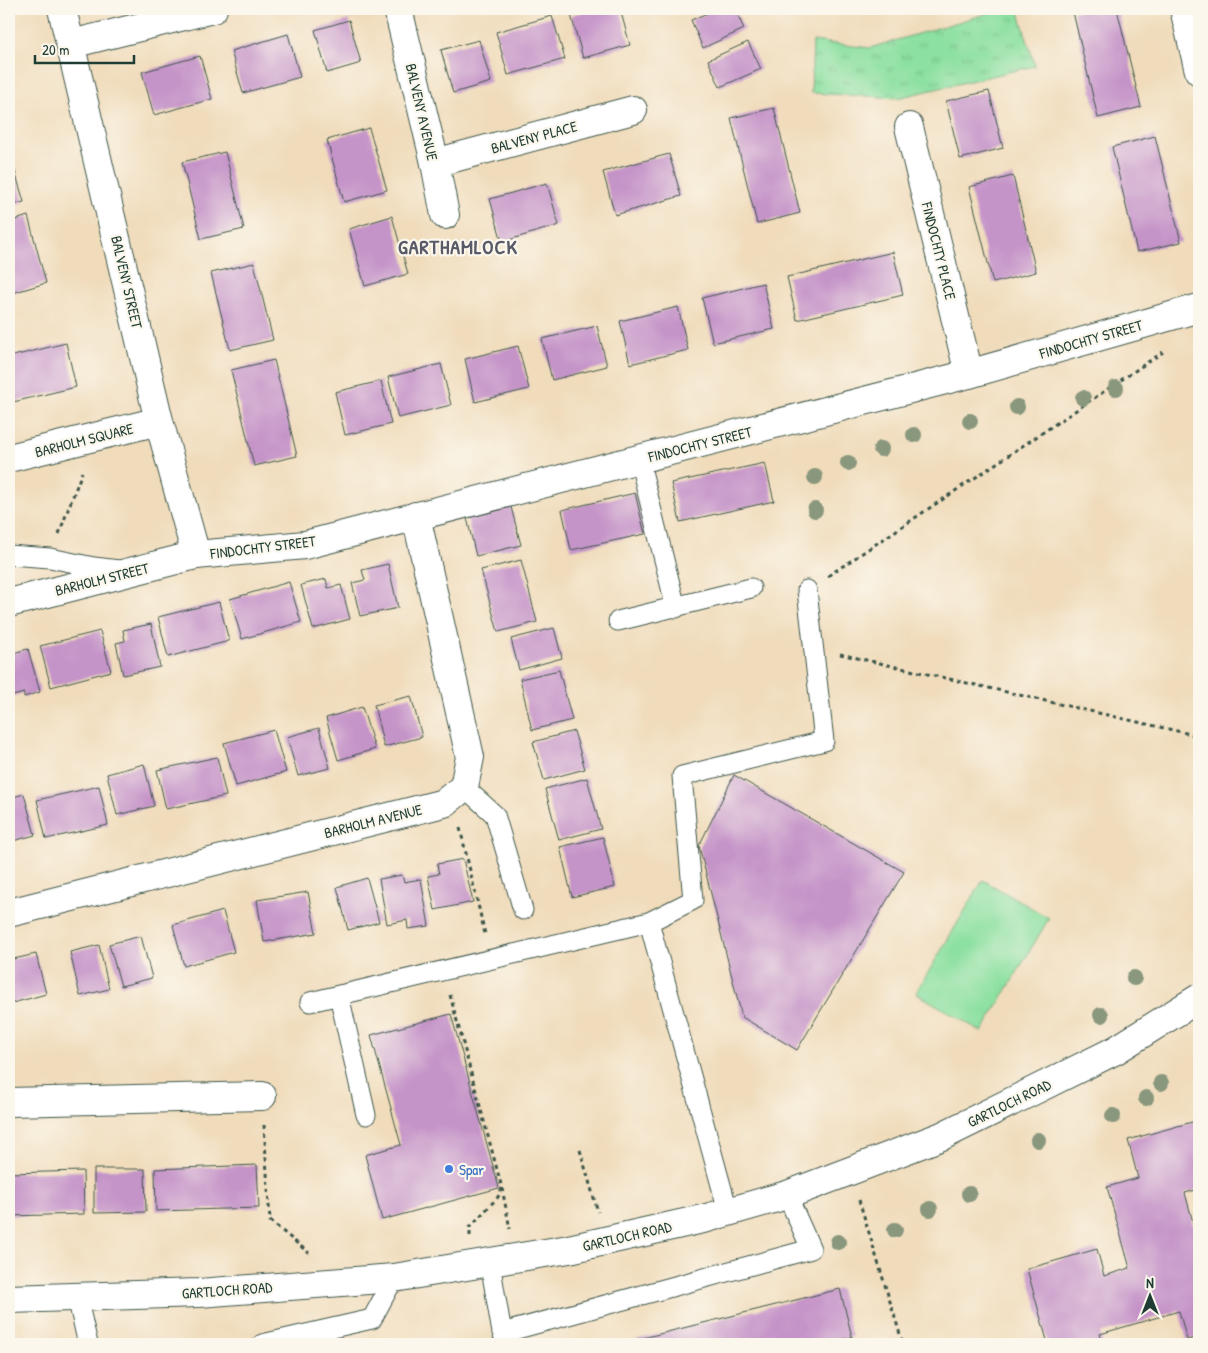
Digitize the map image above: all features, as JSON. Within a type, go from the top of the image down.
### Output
[{"type":"street","name":"BALVENY STREET","points":[[62,9],[160,421],[196,555]]},
{"type":"street","points":[[71,44],[213,9]]},
{"type":"street","name":"BALVENY AVENUE","points":[[398,9],[435,163],[444,215]]},
{"type":"street","points":[[1184,9],[1199,71]]},
{"type":"street","name":"BALVENY PLACE","points":[[435,163],[633,110]]},
{"type":"street","name":"FINDOCHTY PLACE","points":[[909,127],[969,374]]},
{"type":"street","name":"FINDOCHTY STREET","points":[[196,555],[305,545],[969,374],[1199,308]]},
{"type":"street","name":"BARHOLM SQUARE","points":[[9,458],[160,421]]},
{"type":"street","points":[[416,516],[470,756],[458,791]]},
{"type":"street","name":"BARHOLM STREET","points":[[9,603],[196,555]]},
{"type":"street","name":"BARHOLM AVENUE","points":[[9,913],[444,803],[458,791]]},
{"type":"street","name":"GARTLOCH ROAD","points":[[9,1299],[199,1293],[394,1278],[606,1241],[707,1218],[787,1195],[942,1136],[1116,1050],[1199,998]]},
{"type":"street","points":[[9,1102],[262,1096]]},
{"type":"lane","points":[[640,459],[676,608]]},
{"type":"lane","points":[[9,554],[50,558],[94,567],[132,571]]},
{"type":"lane","points":[[618,621],[751,588]]},
{"type":"lane","points":[[310,1002],[649,922],[693,900],[682,776],[824,741],[808,590]]},
{"type":"lane","points":[[458,791],[495,815],[523,910]]},
{"type":"lane","points":[[649,922],[728,1211]]},
{"type":"lane","points":[[339,995],[366,1115]]},
{"type":"lane","points":[[492,1262],[502,1333],[811,1249],[787,1195]]},
{"type":"lane","points":[[262,1344],[372,1319],[394,1278]]},
{"type":"lane","points":[[77,1297],[88,1344]]},
{"type":"path","points":[[808,590],[1167,350]]},
{"type":"path","points":[[50,558],[95,437]]},
{"type":"path","points":[[815,648],[1199,736]]},
{"type":"path","points":[[458,791],[491,959]]},
{"type":"path","points":[[444,970],[502,1188],[492,1262]]},
{"type":"path","points":[[262,1096],[270,1221],[344,1282]]},
{"type":"path","points":[[580,1150],[606,1241]]},
{"type":"path","points":[[850,1171],[903,1344]]},
{"type":"path","points":[[492,1262],[470,1227],[498,1197],[502,1188]]},
{"type":"green space","points":[[1002,9],[1018,9],[1035,66],[897,98],[811,93],[813,41],[870,48]]},
{"type":"green space","points":[[983,880],[1049,918],[982,1032],[916,993]]},
{"type":"building","points":[[594,9],[620,9],[630,45],[583,58],[571,15]]},
{"type":"building","points":[[717,9],[735,9],[744,29],[703,48],[691,20]]},
{"type":"building","points":[[1086,9],[1117,9],[1141,107],[1098,118],[1073,12]]},
{"type":"building","points":[[552,16],[565,59],[508,75],[496,32]]},
{"type":"building","points":[[349,20],[361,63],[327,73],[315,30]]},
{"type":"building","points":[[288,34],[300,77],[243,93],[231,51]]},
{"type":"building","points":[[479,40],[491,82],[453,93],[441,50]]},
{"type":"building","points":[[748,42],[761,69],[720,87],[708,60]]},
{"type":"building","points":[[200,56],[212,99],[154,115],[142,72]]},
{"type":"building","points":[[989,91],[1003,148],[960,159],[946,101]]},
{"type":"building","points":[[774,108],[800,213],[757,224],[731,118]]},
{"type":"building","points":[[369,128],[387,190],[344,202],[327,140]]},
{"type":"building","points":[[1155,136],[1181,242],[1137,252],[1112,147]]},
{"type":"building","points":[[9,151],[24,202],[9,206]]},
{"type":"building","points":[[225,152],[244,229],[201,239],[182,162]]},
{"type":"building","points":[[669,154],[681,196],[615,215],[603,172]]},
{"type":"building","points":[[1013,176],[1036,272],[993,283],[969,187]]},
{"type":"building","points":[[547,183],[559,225],[502,242],[490,199]]},
{"type":"building","points":[[28,216],[46,283],[9,294],[9,222]]},
{"type":"building","points":[[392,216],[408,274],[365,286],[349,229]]},
{"type":"building","points":[[893,252],[903,295],[797,320],[787,277]]},
{"type":"building","points":[[254,263],[273,340],[230,350],[211,273]]},
{"type":"building","points":[[763,283],[774,329],[713,343],[702,298]]},
{"type":"building","points":[[678,307],[688,350],[630,364],[620,321]]},
{"type":"building","points":[[597,326],[607,366],[552,380],[542,339]]},
{"type":"building","points":[[66,343],[76,387],[9,403],[9,357]]},
{"type":"building","points":[[518,346],[529,389],[475,402],[465,359]]},
{"type":"building","points":[[274,360],[297,456],[254,466],[231,370]]},
{"type":"building","points":[[441,364],[451,405],[398,418],[388,377]]},
{"type":"building","points":[[381,381],[391,424],[345,435],[335,392]]},
{"type":"building","points":[[765,463],[774,501],[680,522],[671,483]]},
{"type":"building","points":[[635,493],[645,534],[571,550],[562,510]]},
{"type":"building","points":[[511,507],[521,545],[476,556],[467,518]]},
{"type":"building","points":[[521,560],[537,622],[498,632],[481,570]]},
{"type":"building","points":[[388,564],[398,608],[360,616],[352,583],[365,580],[362,570]]},
{"type":"building","points":[[326,579],[328,588],[341,585],[350,619],[313,629],[301,585]]},
{"type":"building","points":[[289,582],[301,622],[242,639],[230,599]]},
{"type":"building","points":[[219,602],[229,641],[168,657],[158,617]]},
{"type":"building","points":[[151,624],[160,667],[123,675],[116,643],[125,641],[123,630]]},
{"type":"building","points":[[554,628],[562,658],[519,670],[511,639]]},
{"type":"building","points":[[100,631],[111,671],[51,687],[40,646]]},
{"type":"building","points":[[28,649],[40,692],[24,697],[24,693],[9,697],[9,654]]},
{"type":"building","points":[[559,670],[572,720],[532,730],[520,679]]},
{"type":"building","points":[[411,696],[422,737],[384,747],[374,705]]},
{"type":"building","points":[[362,707],[375,749],[338,760],[326,718]]},
{"type":"building","points":[[319,728],[330,768],[298,776],[287,737]]},
{"type":"building","points":[[274,730],[286,772],[236,786],[224,743]]},
{"type":"building","points":[[574,731],[585,769],[544,780],[533,742]]},
{"type":"building","points":[[217,757],[226,796],[166,809],[157,770]]},
{"type":"building","points":[[144,764],[154,806],[117,815],[107,774]]},
{"type":"building","points":[[734,775],[904,872],[797,1050],[742,1017],[699,846]]},
{"type":"building","points":[[587,778],[601,829],[559,840],[545,789]]},
{"type":"building","points":[[99,786],[108,825],[46,839],[37,800]]},
{"type":"building","points":[[24,794],[35,835],[9,842],[9,798]]},
{"type":"building","points":[[603,837],[615,887],[572,897],[560,847]]},
{"type":"building","points":[[463,859],[473,902],[435,910],[428,876],[439,874],[437,864]]},
{"type":"building","points":[[402,875],[404,882],[421,879],[429,926],[408,929],[407,920],[387,924],[379,879]]},
{"type":"building","points":[[367,878],[379,922],[348,930],[337,887]]},
{"type":"building","points":[[308,892],[316,933],[264,942],[257,900]]},
{"type":"building","points":[[223,911],[234,952],[184,966],[173,925]]},
{"type":"building","points":[[141,936],[152,978],[121,986],[109,944]]},
{"type":"building","points":[[99,945],[109,989],[80,996],[70,952]]},
{"type":"building","points":[[36,954],[46,994],[9,1004],[9,960]]},
{"type":"building","points":[[451,1014],[499,1188],[382,1220],[365,1155],[401,1145],[371,1035]]},
{"type":"building","points":[[1199,1120],[1199,1189],[1185,1193],[1199,1244],[1199,1337],[1187,1340],[1179,1311],[1100,1334],[1103,1344],[1048,1344],[1027,1269],[1097,1249],[1104,1276],[1130,1268],[1107,1187],[1138,1178],[1128,1140]]},
{"type":"building","points":[[257,1165],[259,1208],[156,1211],[155,1169]]},
{"type":"building","points":[[94,1169],[145,1169],[146,1212],[94,1213]]},
{"type":"building","points":[[83,1171],[84,1214],[9,1216],[9,1173]]},
{"type":"building","points":[[840,1289],[852,1337],[824,1344],[619,1344]]},
{"type":"place","name":"Spar","points":[[449,1169]]},
{"type":"district","name":"GARTHAMLOCK","points":[[458,246]]}]
